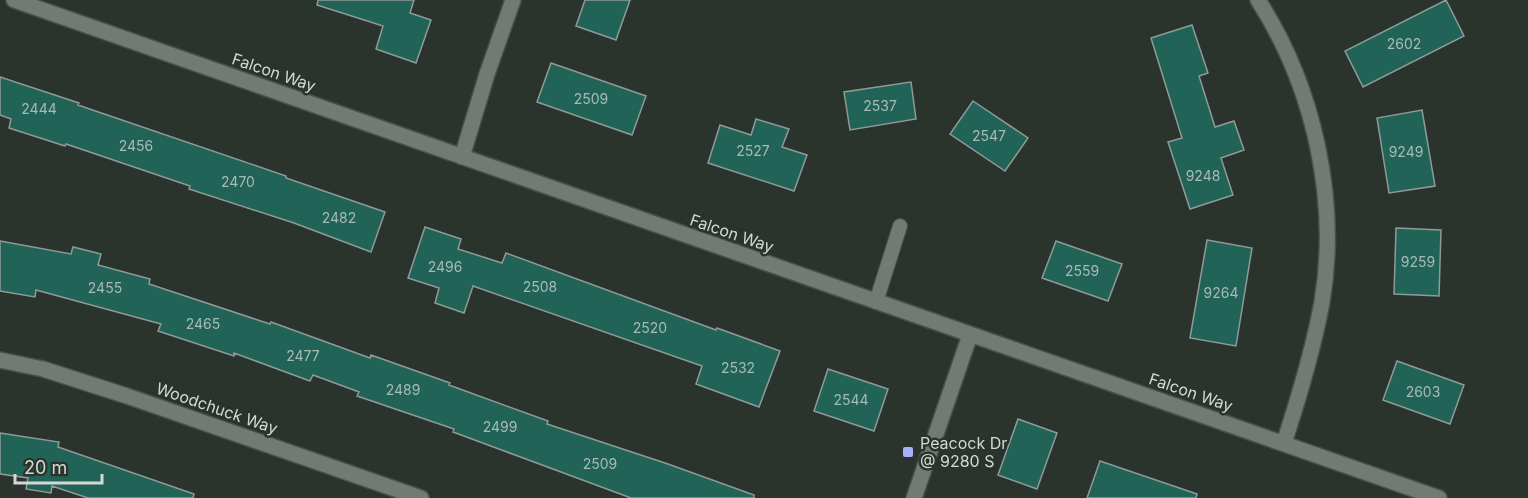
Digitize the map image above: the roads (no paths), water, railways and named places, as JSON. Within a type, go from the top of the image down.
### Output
[{"type":"street","name":"Falcon Way","points":[[14,0],[1439,498]]},
{"type":"street","points":[[462,158],[487,74],[513,0]]},
{"type":"street","points":[[1266,2],[1300,83],[1314,130],[1323,183],[1326,241],[1322,300],[1311,356],[1284,443]]},
{"type":"street","points":[[914,498],[970,335]]},
{"type":"street","name":"Woodchuck Way","points":[[0,360],[43,369],[127,396],[420,498]]},
{"type":"lane","points":[[876,302],[900,226]]},
{"type":"place","name":"Peacock Dr @ 9280 S","points":[[908,452]]}]
